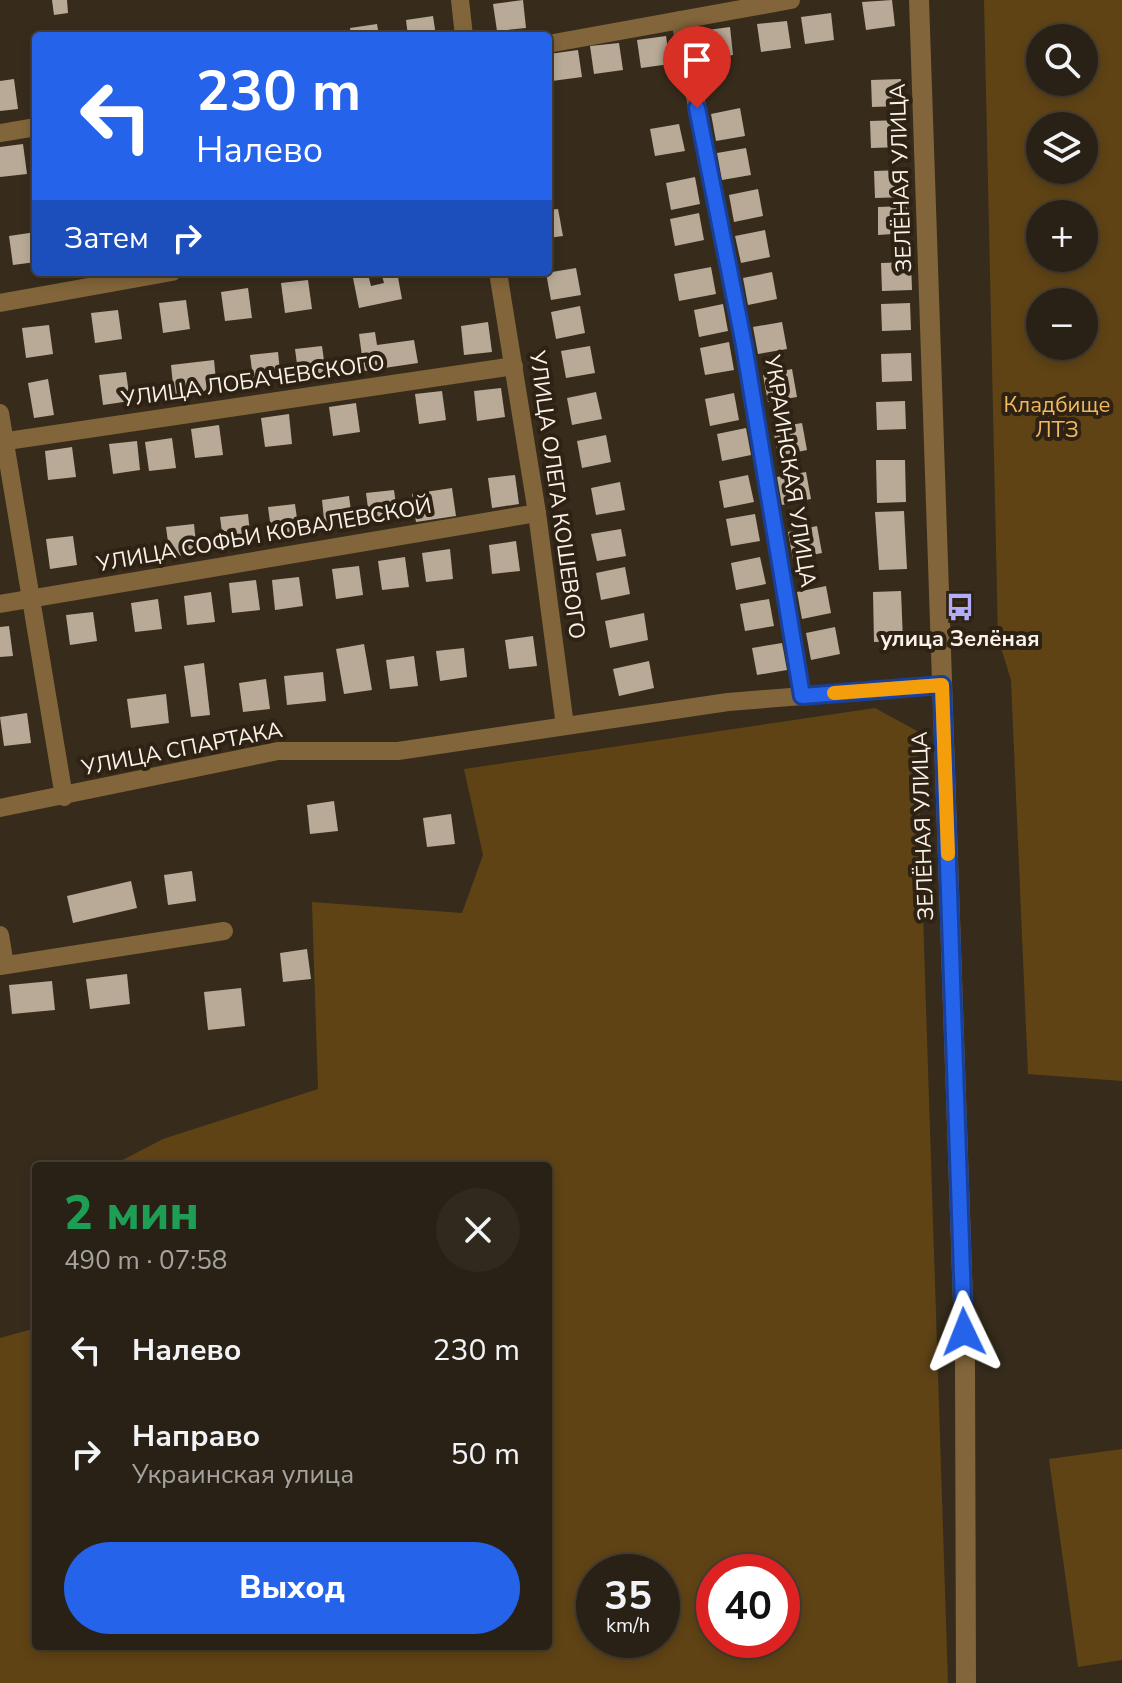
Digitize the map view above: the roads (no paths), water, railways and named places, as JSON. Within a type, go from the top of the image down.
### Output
[{"type":"street","points":[[460,0],[464,32]]},
{"type":"street","points":[[552,43],[791,0]]},
{"type":"street","name":"ЗЕЛЁНАЯ УЛИЦА","points":[[919,0],[965,1363],[966,1683]]},
{"type":"street","name":"УКРАИНСКАЯ УЛИЦА","points":[[680,20],[744,345],[802,696]]},
{"type":"street","points":[[0,133],[32,128]]},
{"type":"street","points":[[0,303],[150,276]]},
{"type":"street","name":"УЛИЦА ОЛЕГА КОШЕВОГО","points":[[499,276],[537,513],[565,726]]},
{"type":"street","name":"УЛИЦА ЛОБАЧЕВСКОГО","points":[[2,442],[514,366]]},
{"type":"street","points":[[0,413],[2,442],[64,797]]},
{"type":"street","name":"УЛИЦА СОФЬИ КОВАЛЕВСКОЙ","points":[[0,604],[537,513]]},
{"type":"street","name":"УЛИЦА СПАРТАКА","points":[[0,808],[278,751],[398,751],[728,702],[942,685]]},
{"type":"street","points":[[0,935],[2,966],[224,931]]},
{"type":"place","name":"улица Зелёная","points":[[960,607]]},
{"type":"park label","name":"Кладбище ЛТЗ","points":[[1057,418]]}]
